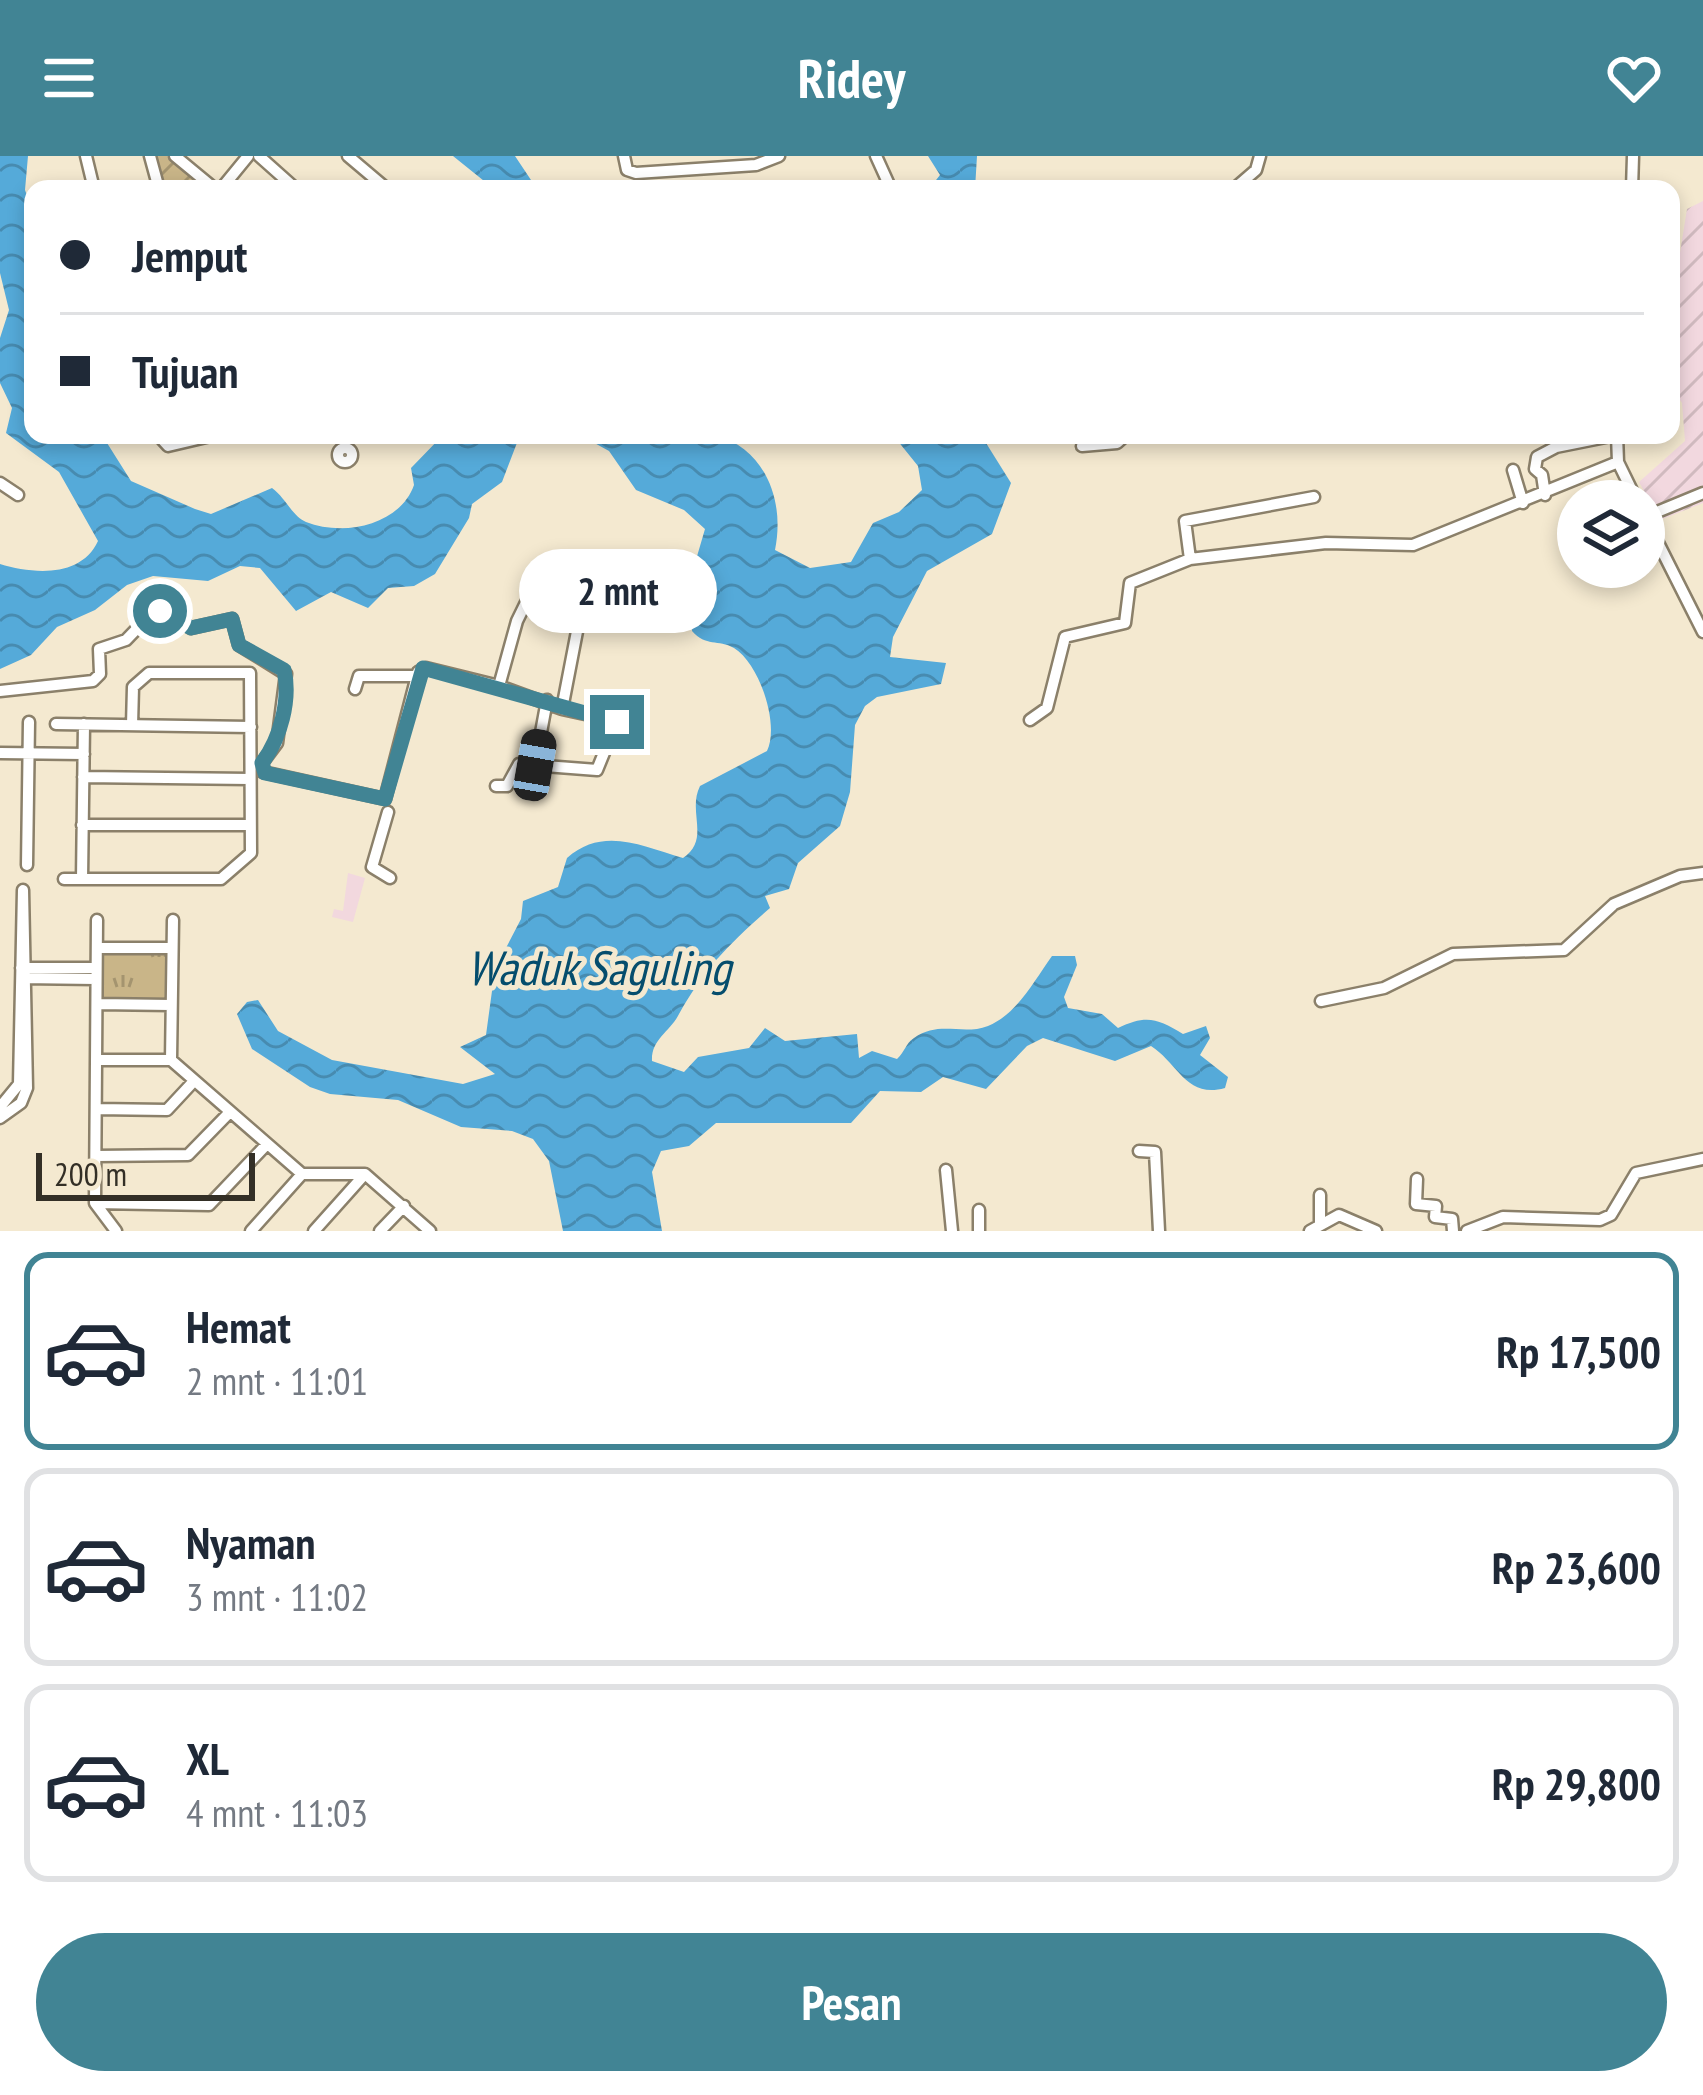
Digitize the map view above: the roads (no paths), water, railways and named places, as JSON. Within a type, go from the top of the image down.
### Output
[{"type":"street","points":[[175,156],[206,180]]},
{"type":"street","points":[[226,180],[248,156]]},
{"type":"street","points":[[259,156],[286,180]]},
{"type":"street","points":[[348,156],[376,180]]},
{"type":"street","points":[[624,156],[627,170],[636,173],[756,165],[779,156]]},
{"type":"street","points":[[342,444],[343,448]]},
{"type":"street","points":[[1082,446],[1105,444]]},
{"type":"street","points":[[1545,495],[1542,475],[1534,464],[1537,457],[1571,444]]},
{"type":"street","points":[[1617,444],[1627,480]]},
{"type":"street","points":[[1030,720],[1047,708],[1065,637],[1125,623],[1130,583],[1190,559],[1326,543],[1414,545],[1618,462]]},
{"type":"street","points":[[1513,470],[1523,503]]},
{"type":"street","points":[[0,483],[18,495]]},
{"type":"street","points":[[1665,508],[1703,493]]},
{"type":"street","points":[[1190,559],[1186,520],[1314,497]]},
{"type":"street","points":[[1665,556],[1703,632]]},
{"type":"street","points":[[499,686],[517,621],[540,574]]},
{"type":"street","points":[[0,691],[93,682],[100,674],[99,649],[126,640],[153,612],[167,612],[191,628],[232,619],[239,645],[286,674],[277,743],[262,770],[385,799]]},
{"type":"street","points":[[562,709],[579,621]]},
{"type":"street","points":[[403,817],[382,809],[416,676],[426,668],[617,721],[599,768],[517,765],[507,786],[496,786]]},
{"type":"street","points":[[64,879],[221,879],[251,853],[250,673],[149,673],[133,687],[132,725]]},
{"type":"street","points":[[355,689],[359,676],[416,676]]},
{"type":"street","points":[[535,765],[547,700]]},
{"type":"street","points":[[27,865],[29,722]]},
{"type":"street","points":[[56,724],[251,727]]},
{"type":"street","points":[[82,879],[84,724]]},
{"type":"street","points":[[0,753],[84,754]]},
{"type":"street","points":[[343,787],[345,772]]},
{"type":"street","points":[[83,777],[250,779]]},
{"type":"street","points":[[388,812],[372,867],[390,878]]},
{"type":"street","points":[[82,825],[250,824]]},
{"type":"street","points":[[1322,1001],[1384,988],[1453,954],[1564,950],[1614,904],[1680,876],[1703,873]]},
{"type":"street","points":[[0,1107],[19,1084],[22,890],[28,1088],[21,1103],[0,1118]]},
{"type":"street","points":[[97,920],[95,1203],[116,1231]]},
{"type":"street","points":[[171,1060],[172,920]]},
{"type":"street","points":[[97,948],[171,948]]},
{"type":"street","points":[[22,973],[96,973]]},
{"type":"street","points":[[97,1004],[171,1005]]},
{"type":"street","points":[[97,1060],[171,1060],[302,1174],[365,1174],[430,1231]]},
{"type":"street","points":[[96,1109],[167,1110],[194,1081]]},
{"type":"street","points":[[95,1156],[188,1156],[230,1112]]},
{"type":"street","points":[[95,1203],[209,1205],[267,1144]]},
{"type":"street","points":[[1138,1151],[1155,1152],[1159,1231]]},
{"type":"street","points":[[1467,1231],[1503,1217],[1600,1220],[1611,1215],[1636,1173],[1703,1159]]},
{"type":"street","points":[[946,1170],[952,1231]]},
{"type":"street","points":[[250,1231],[302,1174]]},
{"type":"street","points":[[314,1231],[365,1174]]},
{"type":"street","points":[[1417,1179],[1416,1204],[1436,1206],[1435,1217],[1452,1219],[1453,1231]]},
{"type":"street","points":[[1315,1227],[1320,1195]]},
{"type":"street","points":[[380,1231],[404,1206]]},
{"type":"street","points":[[979,1210],[979,1231]]},
{"type":"street","points":[[1315,1227],[1346,1215],[1376,1231]]},
{"type":"water","points":[[0,156],[28,156],[24,180],[24,444],[108,444],[131,481],[195,509],[211,514],[272,488],[306,522],[337,528],[369,524],[397,510],[407,499],[414,485],[411,468],[434,444],[517,444],[502,482],[472,504],[469,518],[435,574],[414,586],[388,588],[368,608],[331,592],[296,611],[260,568],[240,566],[208,581],[153,576],[127,585],[95,610],[57,627],[31,655],[0,669],[0,564],[41,571],[68,567],[80,562],[98,541],[59,472],[6,433],[12,408],[0,383],[0,338],[9,310],[0,273]]},
{"type":"water","points":[[453,156],[515,156],[531,180],[483,180]]},
{"type":"water","points":[[928,156],[977,156],[976,180],[936,180],[940,175]]},
{"type":"water","name":"Waduk Saguling","points":[[596,444],[736,444],[759,465],[774,496],[775,550],[810,568],[851,562],[873,523],[899,512],[922,490],[918,466],[900,444],[987,444],[1011,483],[992,534],[927,571],[893,637],[890,657],[946,663],[941,684],[877,697],[865,706],[855,725],[850,792],[840,826],[798,863],[789,889],[765,896],[770,908],[709,969],[658,1041],[652,1061],[684,1072],[698,1057],[749,1048],[765,1028],[785,1041],[857,1034],[859,1058],[872,1051],[897,1059],[911,1040],[924,1033],[978,1029],[998,1021],[1024,996],[1052,956],[1075,956],[1077,965],[1064,997],[1068,1008],[1102,1014],[1118,1028],[1145,1020],[1183,1034],[1206,1026],[1210,1038],[1200,1055],[1228,1077],[1225,1088],[1192,1084],[1151,1046],[1115,1061],[1043,1038],[1027,1046],[986,1089],[943,1077],[921,1092],[880,1091],[851,1123],[716,1123],[689,1146],[661,1151],[652,1172],[662,1231],[563,1231],[549,1161],[533,1139],[512,1131],[461,1127],[398,1100],[330,1094],[310,1087],[252,1049],[237,1014],[247,1002],[258,1000],[278,1031],[332,1060],[463,1084],[495,1074],[460,1047],[486,1035],[495,969],[521,919],[523,901],[558,887],[567,858],[595,843],[638,844],[683,858],[696,842],[700,786],[767,751],[769,710],[752,667],[734,648],[702,639],[692,631],[693,615],[710,597],[693,570],[705,529],[684,510],[636,490],[609,451]]}]
